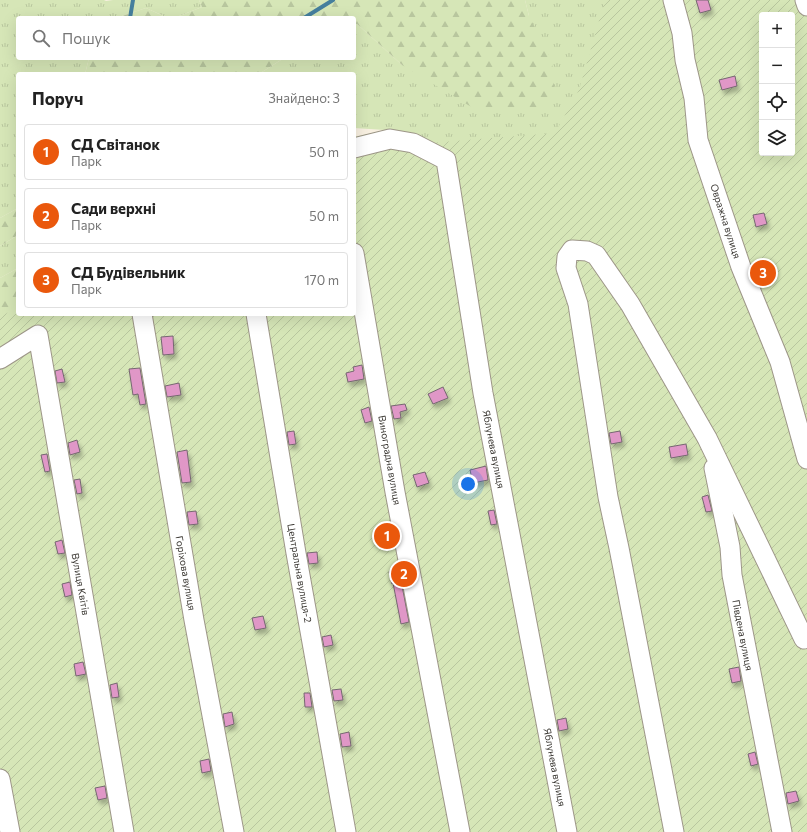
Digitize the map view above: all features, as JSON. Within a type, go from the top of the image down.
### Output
[{"type":"lane","name":"Овражна вулиця","points":[[673,0],[682,33],[684,60],[694,98],[698,140],[741,267],[780,362],[807,459]]},
{"type":"lane","points":[[805,0],[807,6]]},
{"type":"lane","name":"Яблунева вулиця","points":[[356,148],[390,139],[412,142],[446,160],[483,393],[567,832]]},
{"type":"lane","points":[[674,832],[621,556],[608,497],[578,304],[566,268],[567,257],[572,250],[587,251],[596,255],[630,304],[707,438],[804,639]]},
{"type":"lane","name":"Виноградна вулиця","points":[[356,265],[395,492],[460,832]]},
{"type":"lane","name":"Горіхова вулиця","points":[[142,316],[194,620],[234,832]]},
{"type":"lane","name":"Центральна вулиця-2","points":[[256,316],[296,553],[346,832]]},
{"type":"lane","name":"Вулиця Квітів","points":[[0,359],[38,335],[124,832]]},
{"type":"lane","name":"Південа вулиця","points":[[707,438],[730,547],[732,575],[782,832]]},
{"type":"lane","points":[[0,779],[10,832]]},
{"type":"green space","points":[[0,0],[199,0],[202,7],[179,16],[164,16],[146,8],[122,16],[16,16],[16,60],[88,60],[86,72],[16,72],[16,209],[0,218]]},
{"type":"green space","points":[[199,0],[525,0],[529,16],[552,61],[555,97],[533,110],[478,111],[402,65],[356,24],[356,16],[179,16],[202,7]]},
{"type":"green space","points":[[525,0],[627,0],[649,249],[385,130],[356,128],[356,72],[262,72],[281,60],[356,60],[357,24],[402,65],[529,16]]},
{"type":"green space","points":[[605,0],[807,0],[807,832],[0,832],[0,317],[16,308],[16,316],[356,316],[356,137],[385,130],[430,143],[555,133],[579,90]]},
{"type":"green space","points":[[146,8],[164,16],[122,16]]},
{"type":"green space","points":[[88,60],[281,60],[262,72],[86,72]]},
{"type":"green space","points":[[16,209],[16,236],[0,246],[0,218]]},
{"type":"green space","points":[[16,236],[16,269],[0,278],[0,246]]},
{"type":"green space","points":[[16,269],[16,316],[17,316],[0,381],[0,278]]},
{"type":"building","points":[[696,0],[708,0],[711,10],[700,13]]},
{"type":"building","points":[[735,76],[737,86],[722,90],[719,80]]},
{"type":"building","points":[[764,213],[767,224],[756,227],[753,215]]},
{"type":"building","points":[[173,336],[174,354],[163,355],[161,337]]},
{"type":"building","points":[[362,365],[364,379],[348,382],[346,373],[354,371],[353,367]]},
{"type":"building","points":[[140,368],[146,404],[140,405],[138,394],[133,395],[129,369]]},
{"type":"building","points":[[62,369],[65,382],[57,383],[55,371]]},
{"type":"building","points":[[179,383],[181,395],[167,397],[165,386]]},
{"type":"building","points":[[443,387],[448,398],[433,404],[428,394]]},
{"type":"building","points":[[405,404],[407,410],[400,412],[401,418],[394,419],[391,406]]},
{"type":"building","points":[[369,407],[372,421],[365,423],[361,410]]},
{"type":"building","points":[[294,431],[296,444],[289,445],[287,432]]},
{"type":"building","points":[[620,431],[622,442],[611,444],[609,433]]},
{"type":"building","points":[[77,440],[80,452],[70,455],[68,443]]},
{"type":"building","points":[[686,444],[688,455],[671,458],[669,447]]},
{"type":"building","points":[[187,450],[191,482],[182,483],[177,452]]},
{"type":"building","points":[[47,454],[50,471],[45,472],[41,455]]},
{"type":"building","points":[[486,466],[488,480],[473,483],[470,470]]},
{"type":"building","points":[[425,472],[429,483],[417,487],[413,475]]},
{"type":"building","points":[[80,479],[82,493],[77,494],[74,480]]},
{"type":"building","points":[[708,495],[712,511],[706,512],[702,497]]},
{"type":"building","points":[[494,510],[497,524],[491,525],[488,511]]},
{"type":"building","points":[[196,511],[198,524],[189,525],[187,512]]},
{"type":"building","points":[[62,540],[65,553],[58,554],[55,542]]},
{"type":"building","points":[[317,552],[318,563],[309,564],[307,553]]},
{"type":"building","points":[[399,570],[409,622],[401,624],[393,583],[392,584],[389,572]]},
{"type":"building","points":[[70,582],[72,595],[65,597],[62,584]]},
{"type":"building","points":[[263,616],[266,628],[255,630],[252,618]]},
{"type":"building","points":[[331,635],[333,645],[324,647],[322,637]]},
{"type":"building","points":[[83,662],[86,674],[76,676],[74,664]]},
{"type":"building","points":[[739,667],[741,681],[732,683],[729,669]]},
{"type":"building","points":[[117,683],[119,697],[112,698],[110,685]]},
{"type":"building","points":[[341,689],[343,700],[334,701],[332,690]]},
{"type":"building","points":[[304,693],[310,693],[312,707],[305,707]]},
{"type":"building","points":[[232,712],[234,724],[225,727],[223,714]]},
{"type":"building","points":[[566,718],[568,729],[559,731],[557,720]]},
{"type":"building","points":[[349,732],[351,746],[342,747],[340,734]]},
{"type":"building","points":[[755,752],[758,764],[751,766],[748,754]]},
{"type":"building","points":[[209,759],[211,771],[202,773],[200,761]]},
{"type":"building","points":[[105,786],[107,798],[98,800],[95,788]]},
{"type":"building","points":[[796,791],[799,801],[788,804],[786,793]]},
{"type":"waterway","points":[[130,16],[133,0]]},
{"type":"waterway","points":[[307,16],[333,0]]},
{"type":"place","name":"СД Будівельник","points":[[763,273]]},
{"type":"place","name":"СД Світанок","points":[[387,536]]},
{"type":"place","name":"Сади верхні","points":[[404,574]]}]
